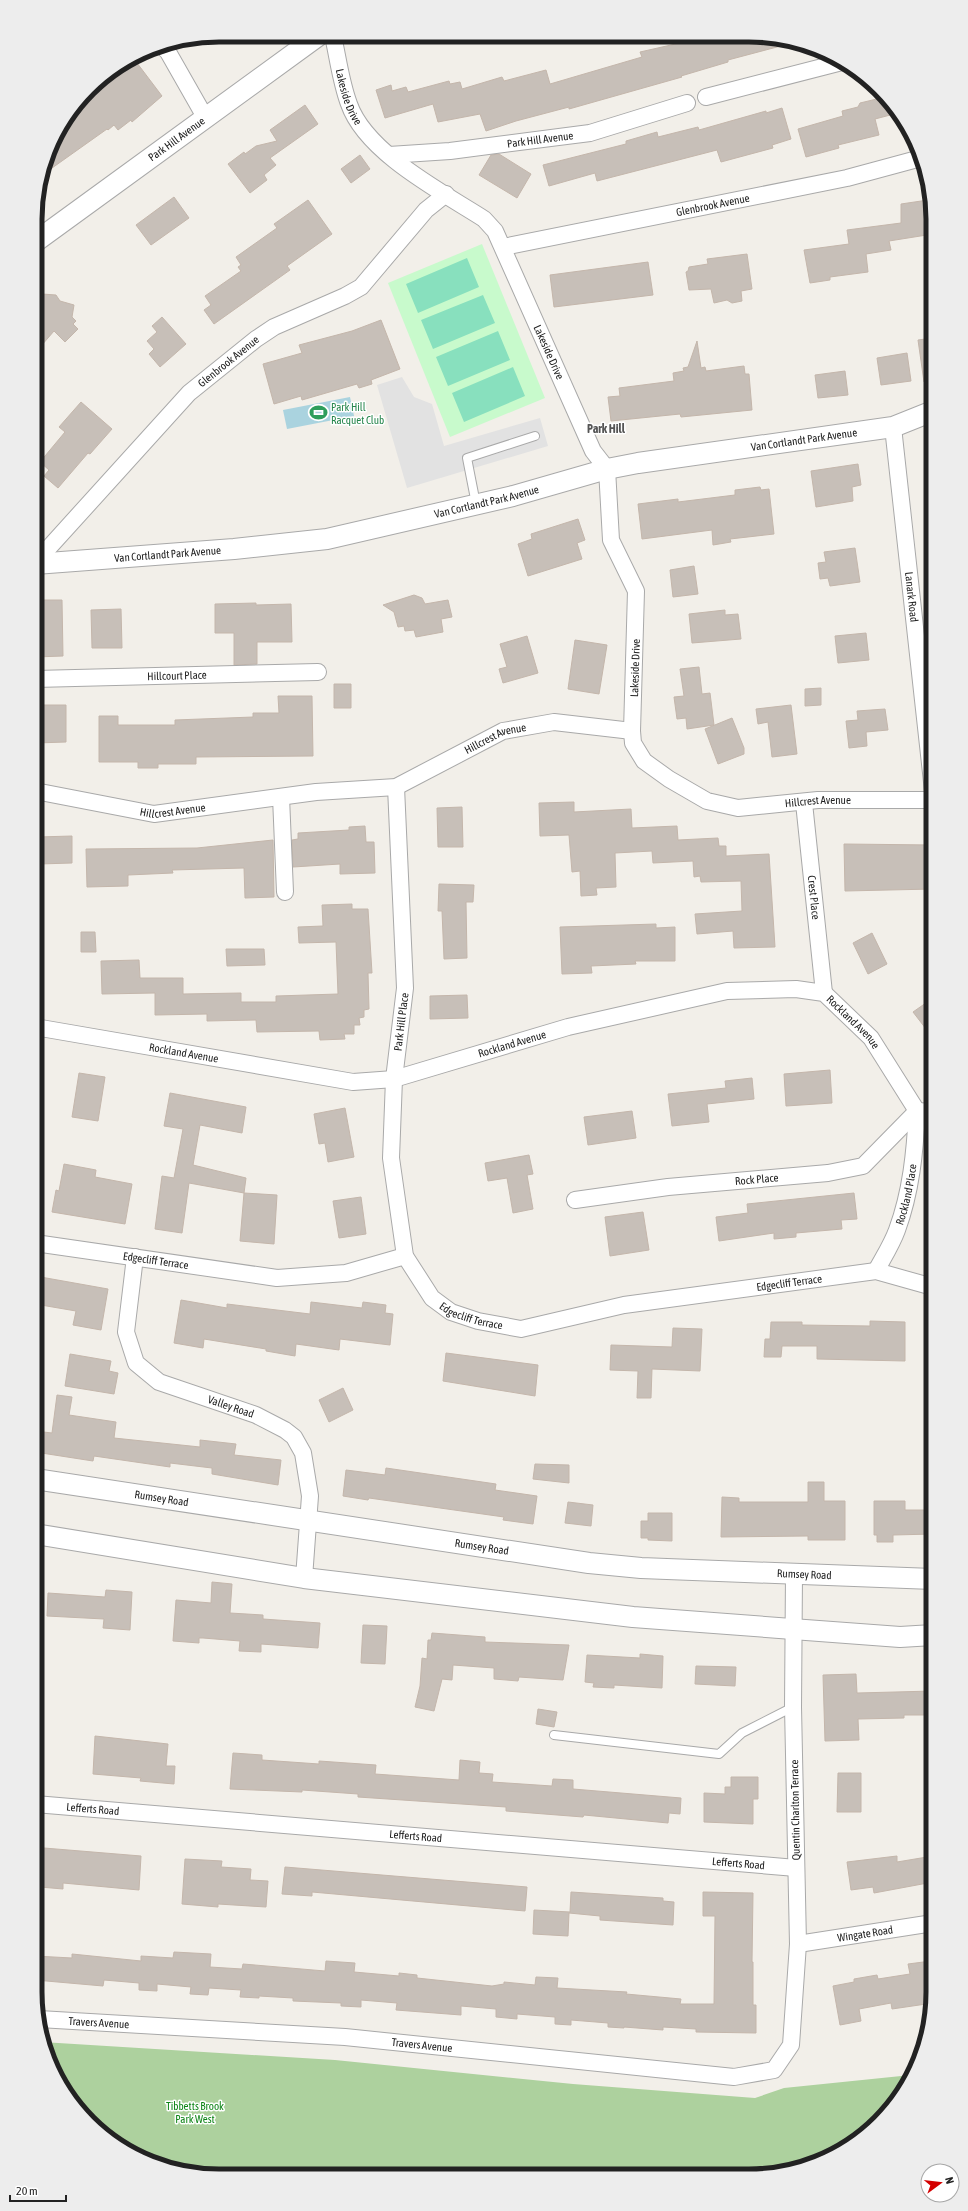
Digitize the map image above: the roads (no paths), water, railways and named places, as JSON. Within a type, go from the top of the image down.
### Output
[{"type":"street","name":"Park Hill Avenue","points":[[42,237],[310,42]]},
{"type":"street","name":"Lakeside Drive","points":[[334,42],[349,105],[366,134],[401,165],[484,219],[495,231],[593,451],[607,469],[611,540],[636,591],[632,731]]},
{"type":"street","points":[[166,50],[205,117]]},
{"type":"street","points":[[706,97],[834,64]]},
{"type":"street","name":"Park Hill Avenue","points":[[389,155],[457,150],[590,133],[686,103]]},
{"type":"street","name":"Glenbrook Avenue","points":[[503,247],[847,178],[916,159]]},
{"type":"street","name":"Glenbrook Avenue","points":[[42,555],[188,393],[256,339],[274,327],[345,296],[361,287],[426,210],[446,194]]},
{"type":"street","name":"Van Cortlandt Park Avenue","points":[[42,562],[234,548],[327,539],[476,505],[607,469],[638,463],[892,427],[926,413]]},
{"type":"street","name":"Lanark Road","points":[[892,427],[926,729]]},
{"type":"street","name":"Hillcourt Place","points":[[42,680],[318,672]]},
{"type":"street","name":"Hillcrest Avenue","points":[[42,792],[154,814],[316,792],[396,787],[503,731],[554,722],[632,731],[633,743],[644,761],[669,780],[707,800],[738,808],[804,803],[818,800],[926,800]]},
{"type":"street","name":"Park Hill Place","points":[[396,787],[405,988],[394,1079],[391,1158],[406,1256]]},
{"type":"street","points":[[281,797],[285,892]]},
{"type":"street","name":"Crest Place","points":[[804,803],[824,993]]},
{"type":"street","name":"Rockland Avenue","points":[[42,1028],[353,1082],[394,1079],[568,1027],[727,991],[796,990],[824,993],[871,1038],[917,1112]]},
{"type":"street","points":[[917,1112],[926,1112]]},
{"type":"street","name":"Rock Place","points":[[575,1200],[668,1187],[828,1173],[863,1166],[917,1112]]},
{"type":"street","name":"Rockland Place","points":[[876,1272],[897,1231],[907,1192],[915,1155],[917,1112]]},
{"type":"street","name":"Edgecliff Terrace","points":[[42,1244],[277,1278],[346,1273],[406,1256],[432,1298],[452,1312],[478,1321],[521,1329],[624,1305],[876,1272],[926,1285]]},
{"type":"street","name":"Valley Road","points":[[135,1257],[126,1332],[136,1363],[159,1382],[256,1415],[294,1437],[303,1453],[310,1496],[304,1578]]},
{"type":"street","name":"Rumsey Road","points":[[42,1480],[590,1563],[641,1568],[926,1579]]},
{"type":"street","points":[[42,1535],[304,1578],[633,1618],[900,1637],[926,1635]]},
{"type":"street","name":"Quentin Charlton Terrace","points":[[791,2045],[798,1944],[793,1707],[794,1574]]},
{"type":"street","name":"Lefferts Road","points":[[42,1805],[796,1868]]},
{"type":"street","name":"Wingate Road","points":[[798,1944],[926,1924]]},
{"type":"street","name":"Travers Avenue","points":[[44,2019],[345,2037],[734,2076],[774,2070],[791,2045]]},
{"type":"lane","points":[[476,505],[467,458],[535,436]]},
{"type":"lane","points":[[554,1735],[719,1754],[742,1733],[793,1707]]},
{"type":"water","name":"Park Hill Racquet Club","points":[[350,397],[354,416],[287,429],[283,410]]},
{"type":"place","name":"Park Hill Racquet Club","points":[[318,413]]},
{"type":"district","name":"Park Hill","points":[[606,429]]},
{"type":"park label","name":"Tibbetts Brook Park West","points":[[195,2112]]}]
